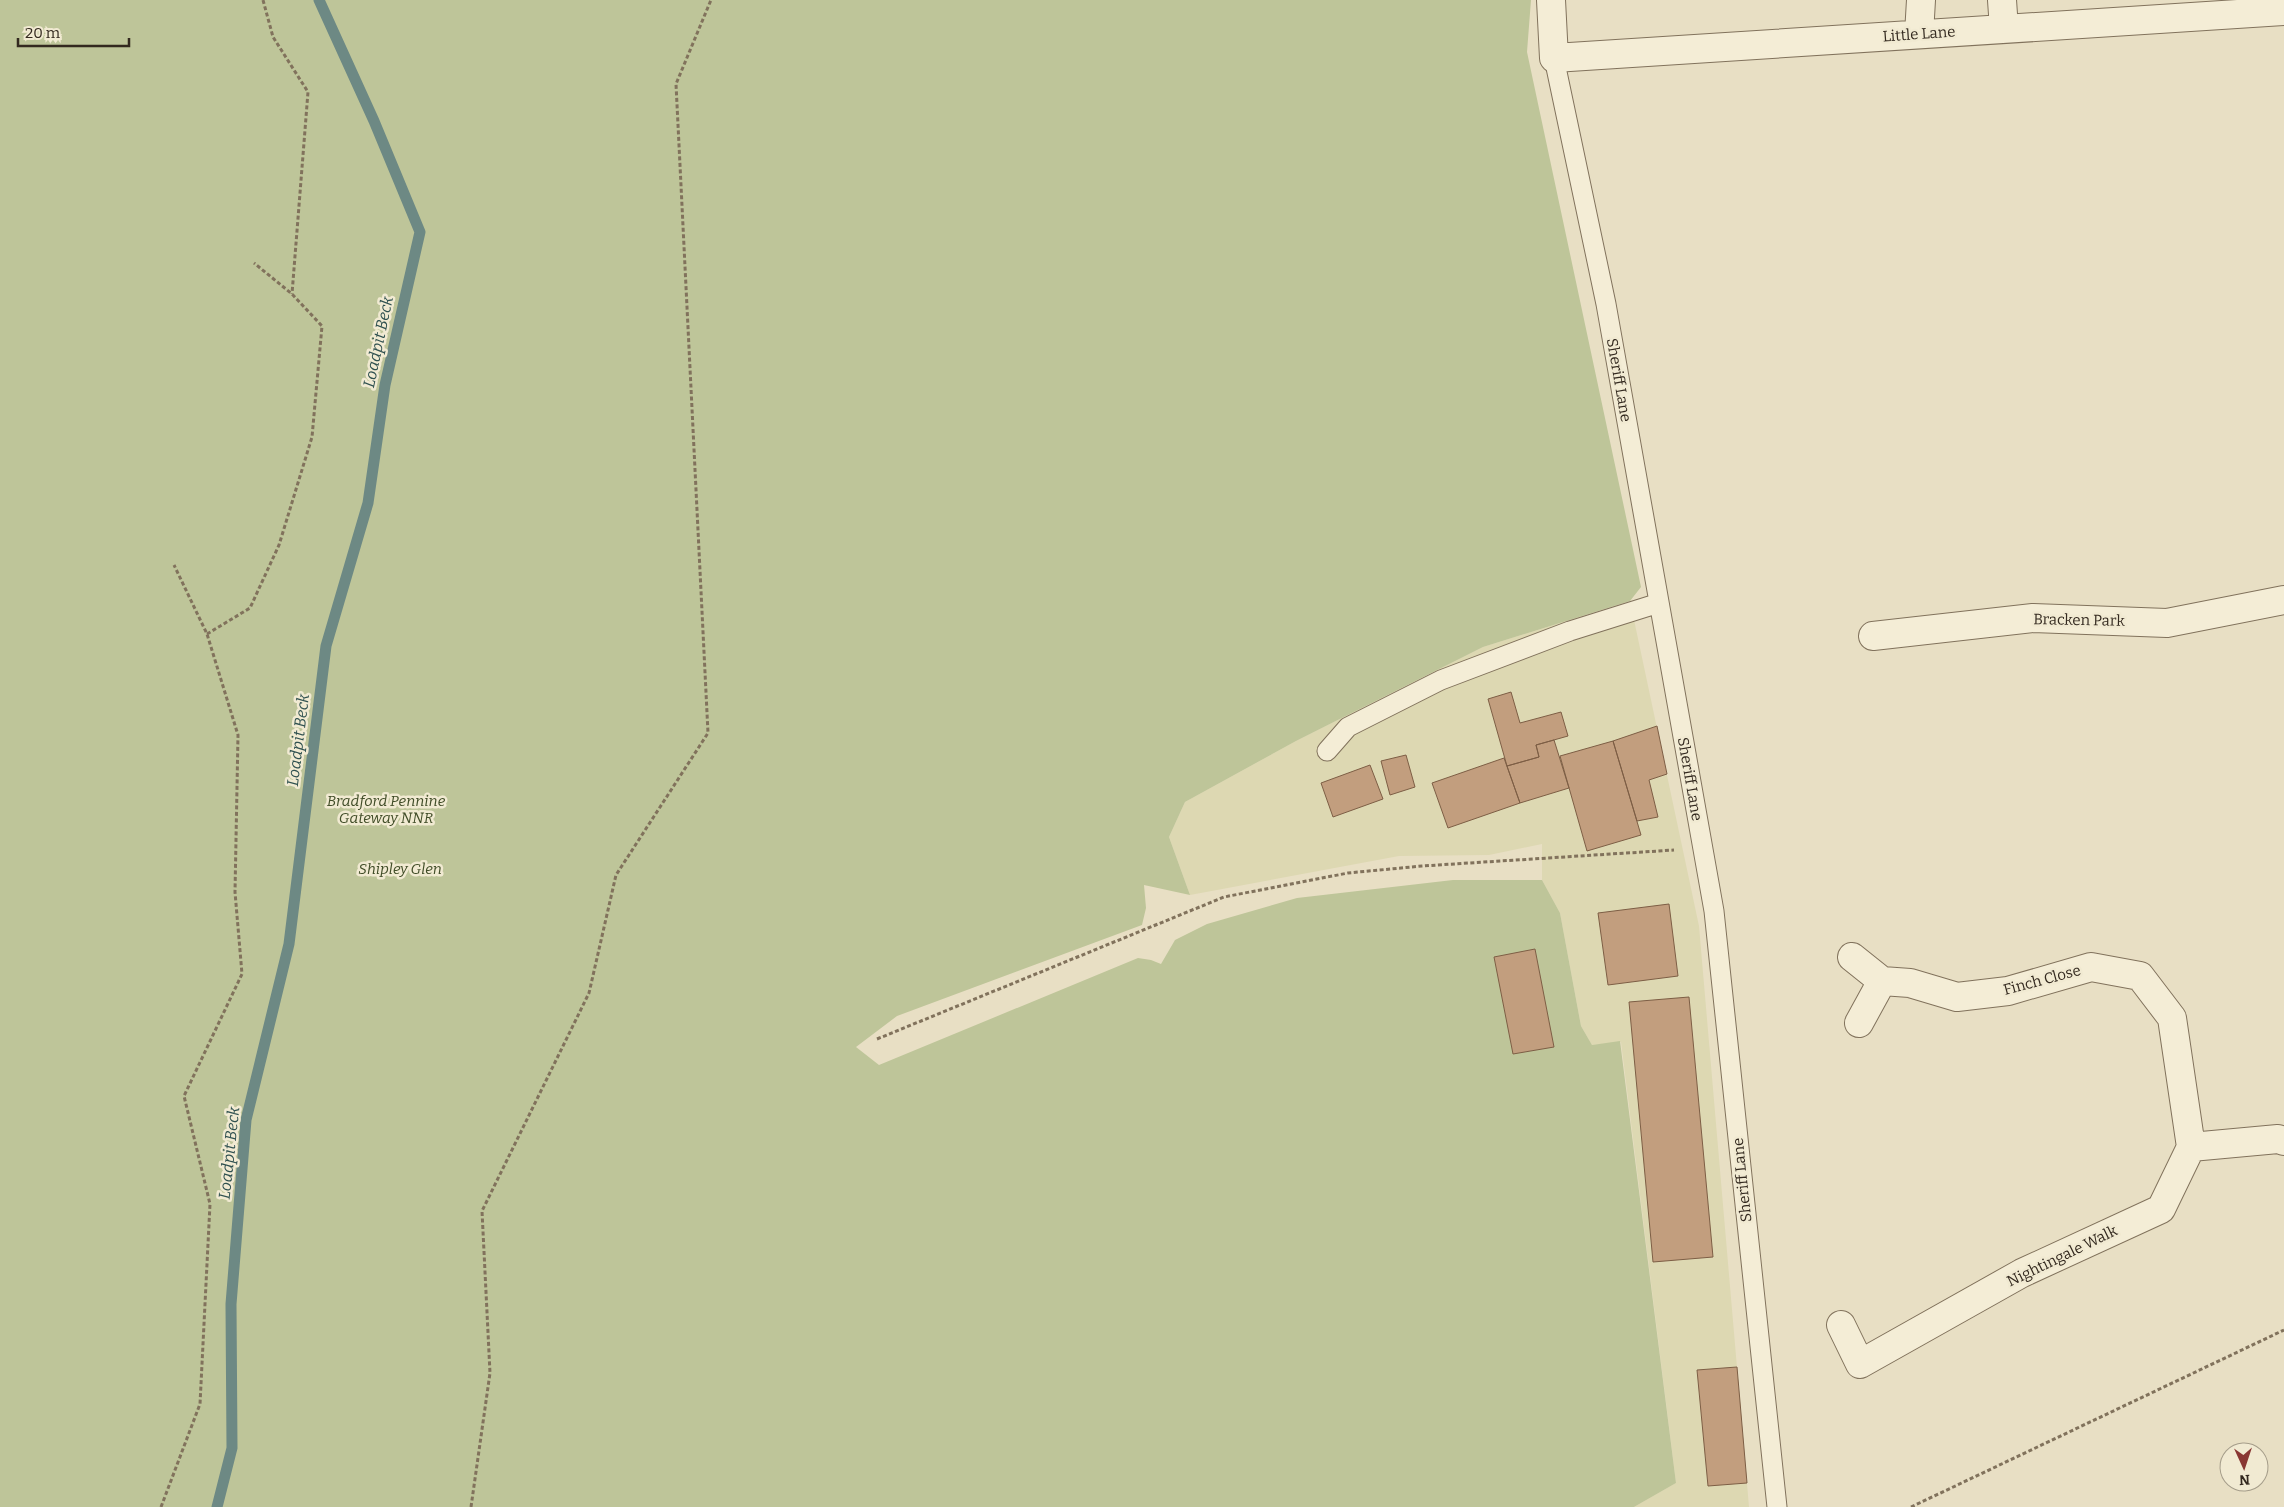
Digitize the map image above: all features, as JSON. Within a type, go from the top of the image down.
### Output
[{"type":"street","points":[[1552,0],[1554,58]]},
{"type":"street","points":[[1919,34],[1921,0]]},
{"type":"street","points":[[2002,0],[2004,29]]},
{"type":"street","name":"Little Lane","points":[[1554,58],[2284,11]]},
{"type":"street","name":"Bracken Park","points":[[1873,636],[2033,618],[2167,622],[2284,600]]},
{"type":"street","points":[[1852,957],[1882,981],[1859,1023]]},
{"type":"street","name":"Finch Close","points":[[1882,981],[1910,983],[1958,997],[2008,991],[2091,967],[2140,976],[2172,1018],[2191,1147]]},
{"type":"street","points":[[2191,1147],[2284,1140]]},
{"type":"street","name":"Nightingale Walk","points":[[1841,1326],[1860,1364],[2022,1273],[2161,1208],[2191,1147]]},
{"type":"lane","name":"Sheriff Lane","points":[[1554,58],[1606,304],[1714,911],[1777,1507]]},
{"type":"lane","points":[[1327,751],[1348,727],[1441,680],[1570,631],[1659,603]]},
{"type":"path","points":[[263,0],[273,37],[308,92],[292,294]]},
{"type":"path","points":[[470,1507],[490,1373],[482,1211],[589,993],[616,875],[708,733],[676,84],[711,0]]},
{"type":"path","points":[[207,634],[250,608],[279,545],[312,436],[322,326],[292,294],[254,263]]},
{"type":"path","points":[[161,1507],[200,1404],[210,1204],[184,1096],[242,974],[235,892],[238,735],[207,634],[174,565]]},
{"type":"path","points":[[877,1039],[1224,897],[1348,873],[1422,866],[1702,848]]},
{"type":"path","points":[[1911,1507],[2284,1330]]},
{"type":"shaded area","points":[[1630,601],[1699,926],[1749,1507],[1634,1507],[1676,1483],[1621,1042],[1592,1045],[1581,1026],[1560,913],[1542,880],[1542,844],[1489,855],[1399,856],[1190,895],[1169,837],[1185,802],[1296,741],[1483,647]]},
{"type":"green space","points":[[0,0],[1531,0],[1527,52],[1641,587],[1630,601],[1483,647],[1296,741],[1185,802],[1169,837],[1190,895],[1144,885],[1146,908],[1142,925],[897,1016],[856,1047],[879,1065],[1138,958],[1161,964],[1175,940],[1207,924],[1297,898],[1453,880],[1542,880],[1560,913],[1581,1026],[1592,1045],[1620,1041],[1676,1483],[1634,1507],[0,1507]]},
{"type":"building","points":[[1511,692],[1520,723],[1561,712],[1568,736],[1536,745],[1539,757],[1507,766],[1488,699]]},
{"type":"building","points":[[1657,726],[1667,774],[1649,780],[1658,817],[1637,821],[1613,741]]},
{"type":"building","points":[[1554,740],[1569,788],[1520,803],[1507,766],[1539,757],[1536,745]]},
{"type":"building","points":[[1613,741],[1641,835],[1587,851],[1560,756]]},
{"type":"building","points":[[1406,755],[1415,787],[1390,795],[1381,761]]},
{"type":"building","points":[[1504,758],[1520,803],[1448,828],[1432,783]]},
{"type":"building","points":[[1370,765],[1383,799],[1333,817],[1321,783]]},
{"type":"building","points":[[1669,904],[1678,976],[1608,985],[1598,913]]},
{"type":"building","points":[[1535,949],[1554,1047],[1513,1054],[1494,957]]},
{"type":"building","points":[[1689,997],[1713,1257],[1653,1262],[1629,1002]]},
{"type":"building","points":[[1737,1367],[1747,1483],[1708,1486],[1697,1370]]},
{"type":"waterway","name":"Loadpit Beck","points":[[217,1507],[232,1448],[231,1304],[246,1120],[289,944],[326,646],[368,503],[385,385],[420,232],[374,121],[319,0]]},
{"type":"park label","name":"Bradford Pennine Gateway NNR","points":[[386,810]]},
{"type":"park label","name":"Shipley Glen","points":[[400,869]]}]
